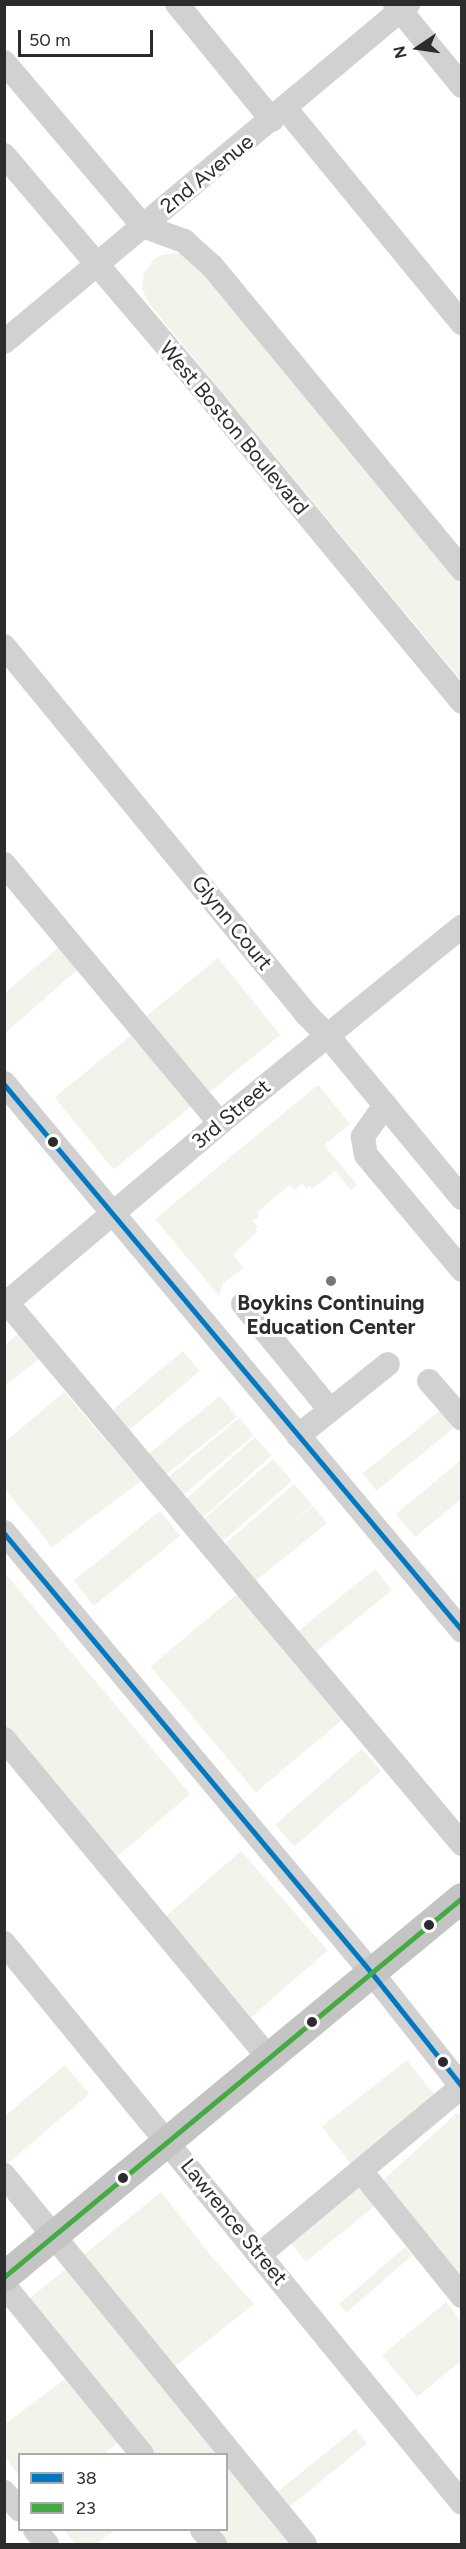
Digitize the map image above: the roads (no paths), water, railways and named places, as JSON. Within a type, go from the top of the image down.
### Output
[{"type":"main road","points":[[4,2277],[462,1898]]},
{"type":"street","points":[[177,4],[279,115],[462,323]]},
{"type":"street","points":[[401,7],[462,86]]},
{"type":"street","name":"2nd Avenue","points":[[4,342],[279,115],[401,7]]},
{"type":"street","points":[[4,62],[143,226],[184,241],[212,266],[462,569]]},
{"type":"street","name":"West Boston Boulevard","points":[[4,155],[462,702]]},
{"type":"street","name":"Glynn Court","points":[[4,646],[307,1015],[327,1035],[462,1198]]},
{"type":"street","points":[[4,864],[220,1123]]},
{"type":"street","name":"3rd Street","points":[[5,1302],[462,926]]},
{"type":"street","points":[[4,1083],[462,1631]]},
{"type":"street","points":[[385,1105],[363,1137],[366,1155],[462,1270]]},
{"type":"street","points":[[5,1302],[462,1844]]},
{"type":"street","points":[[243,1304],[330,1410]]},
{"type":"street","points":[[298,1436],[388,1364]]},
{"type":"street","points":[[429,1381],[462,1419]]},
{"type":"street","points":[[4,1532],[372,1973],[461,2087],[259,2254]]},
{"type":"street","points":[[4,1739],[269,2058]]},
{"type":"street","name":"Lawrence Street","points":[[4,1943],[462,2503]]},
{"type":"street","points":[[361,2171],[462,2295]]},
{"type":"street","points":[[4,2175],[305,2544]]},
{"type":"street","points":[[4,2285],[141,2453]]},
{"type":"street","points":[[4,2492],[18,2508]]},
{"type":"street","points":[[37,2531],[47,2544]]},
{"type":"street","points":[[204,2531],[215,2544]]},
{"type":"place","name":"Boykins Continuing Education Center","points":[[331,1281]]}]
